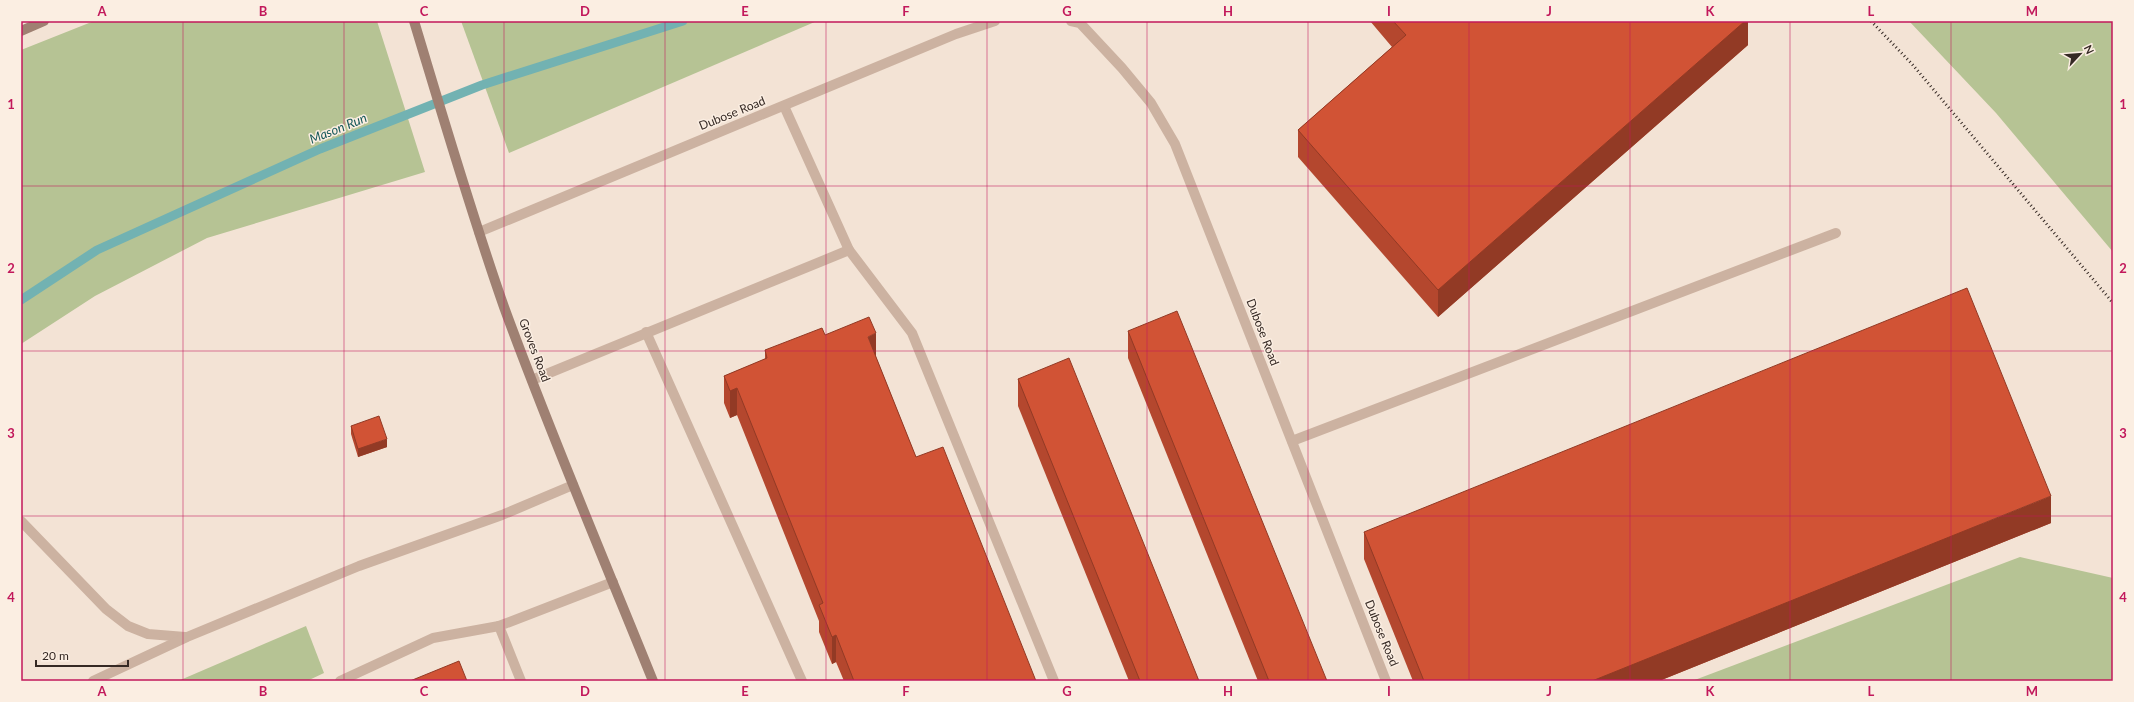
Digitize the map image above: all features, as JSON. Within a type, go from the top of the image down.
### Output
[{"type":"street","points":[[21,30],[44,21]]},
{"type":"street","name":"Groves Road","points":[[414,21],[479,232],[504,307],[573,485],[653,681]]},
{"type":"street","name":"Dubose Road","points":[[479,232],[956,34],[995,21]]},
{"type":"street","name":"Dubose Road","points":[[1071,21],[1080,23],[1152,103],[1175,144],[1386,681]]},
{"type":"street","points":[[784,106],[849,250],[912,333],[1054,681]]},
{"type":"street","points":[[1292,441],[1836,233]]},
{"type":"street","points":[[532,380],[849,250]]},
{"type":"street","points":[[646,332],[802,681]]},
{"type":"street","points":[[93,681],[187,637],[360,566],[502,515],[573,485]]},
{"type":"street","points":[[21,521],[106,609],[128,626],[148,634],[187,637]]},
{"type":"street","points":[[340,681],[433,638],[499,626],[613,582]]},
{"type":"street","points":[[499,626],[521,681]]},
{"type":"green space","points":[[94,21],[377,21],[425,172],[207,238],[95,296],[21,344],[21,50]]},
{"type":"green space","points":[[461,21],[817,21],[509,153]]},
{"type":"green space","points":[[1909,21],[2113,21],[2113,252],[1996,113]]},
{"type":"green space","points":[[2020,557],[2113,578],[2113,681],[1692,681]]},
{"type":"green space","points":[[306,626],[324,673],[307,681],[178,681]]},
{"type":"building","points":[[1393,21],[1745,21],[1438,290],[1298,130],[1406,35]]},
{"type":"building","points":[[1967,288],[2051,496],[1592,681],[1424,681],[1364,532]]},
{"type":"building","points":[[1177,311],[1327,681],[1269,681],[1128,331]]},
{"type":"building","points":[[869,317],[876,333],[868,337],[916,457],[943,447],[1036,681],[854,681],[836,635],[832,637],[819,605],[823,603],[737,388],[730,391],[724,376],[767,358],[765,350],[822,328],[825,335]]},
{"type":"building","points":[[1069,358],[1199,681],[1140,681],[1018,379]]},
{"type":"building","points":[[379,416],[387,439],[358,449],[351,426]]},
{"type":"building","points":[[459,661],[467,681],[410,681]]},
{"type":"waterway","name":"Mason Run","points":[[21,300],[97,250],[320,149],[482,85],[683,21]]},
{"type":"railway","points":[[1871,21],[1912,64],[2113,303]]}]
